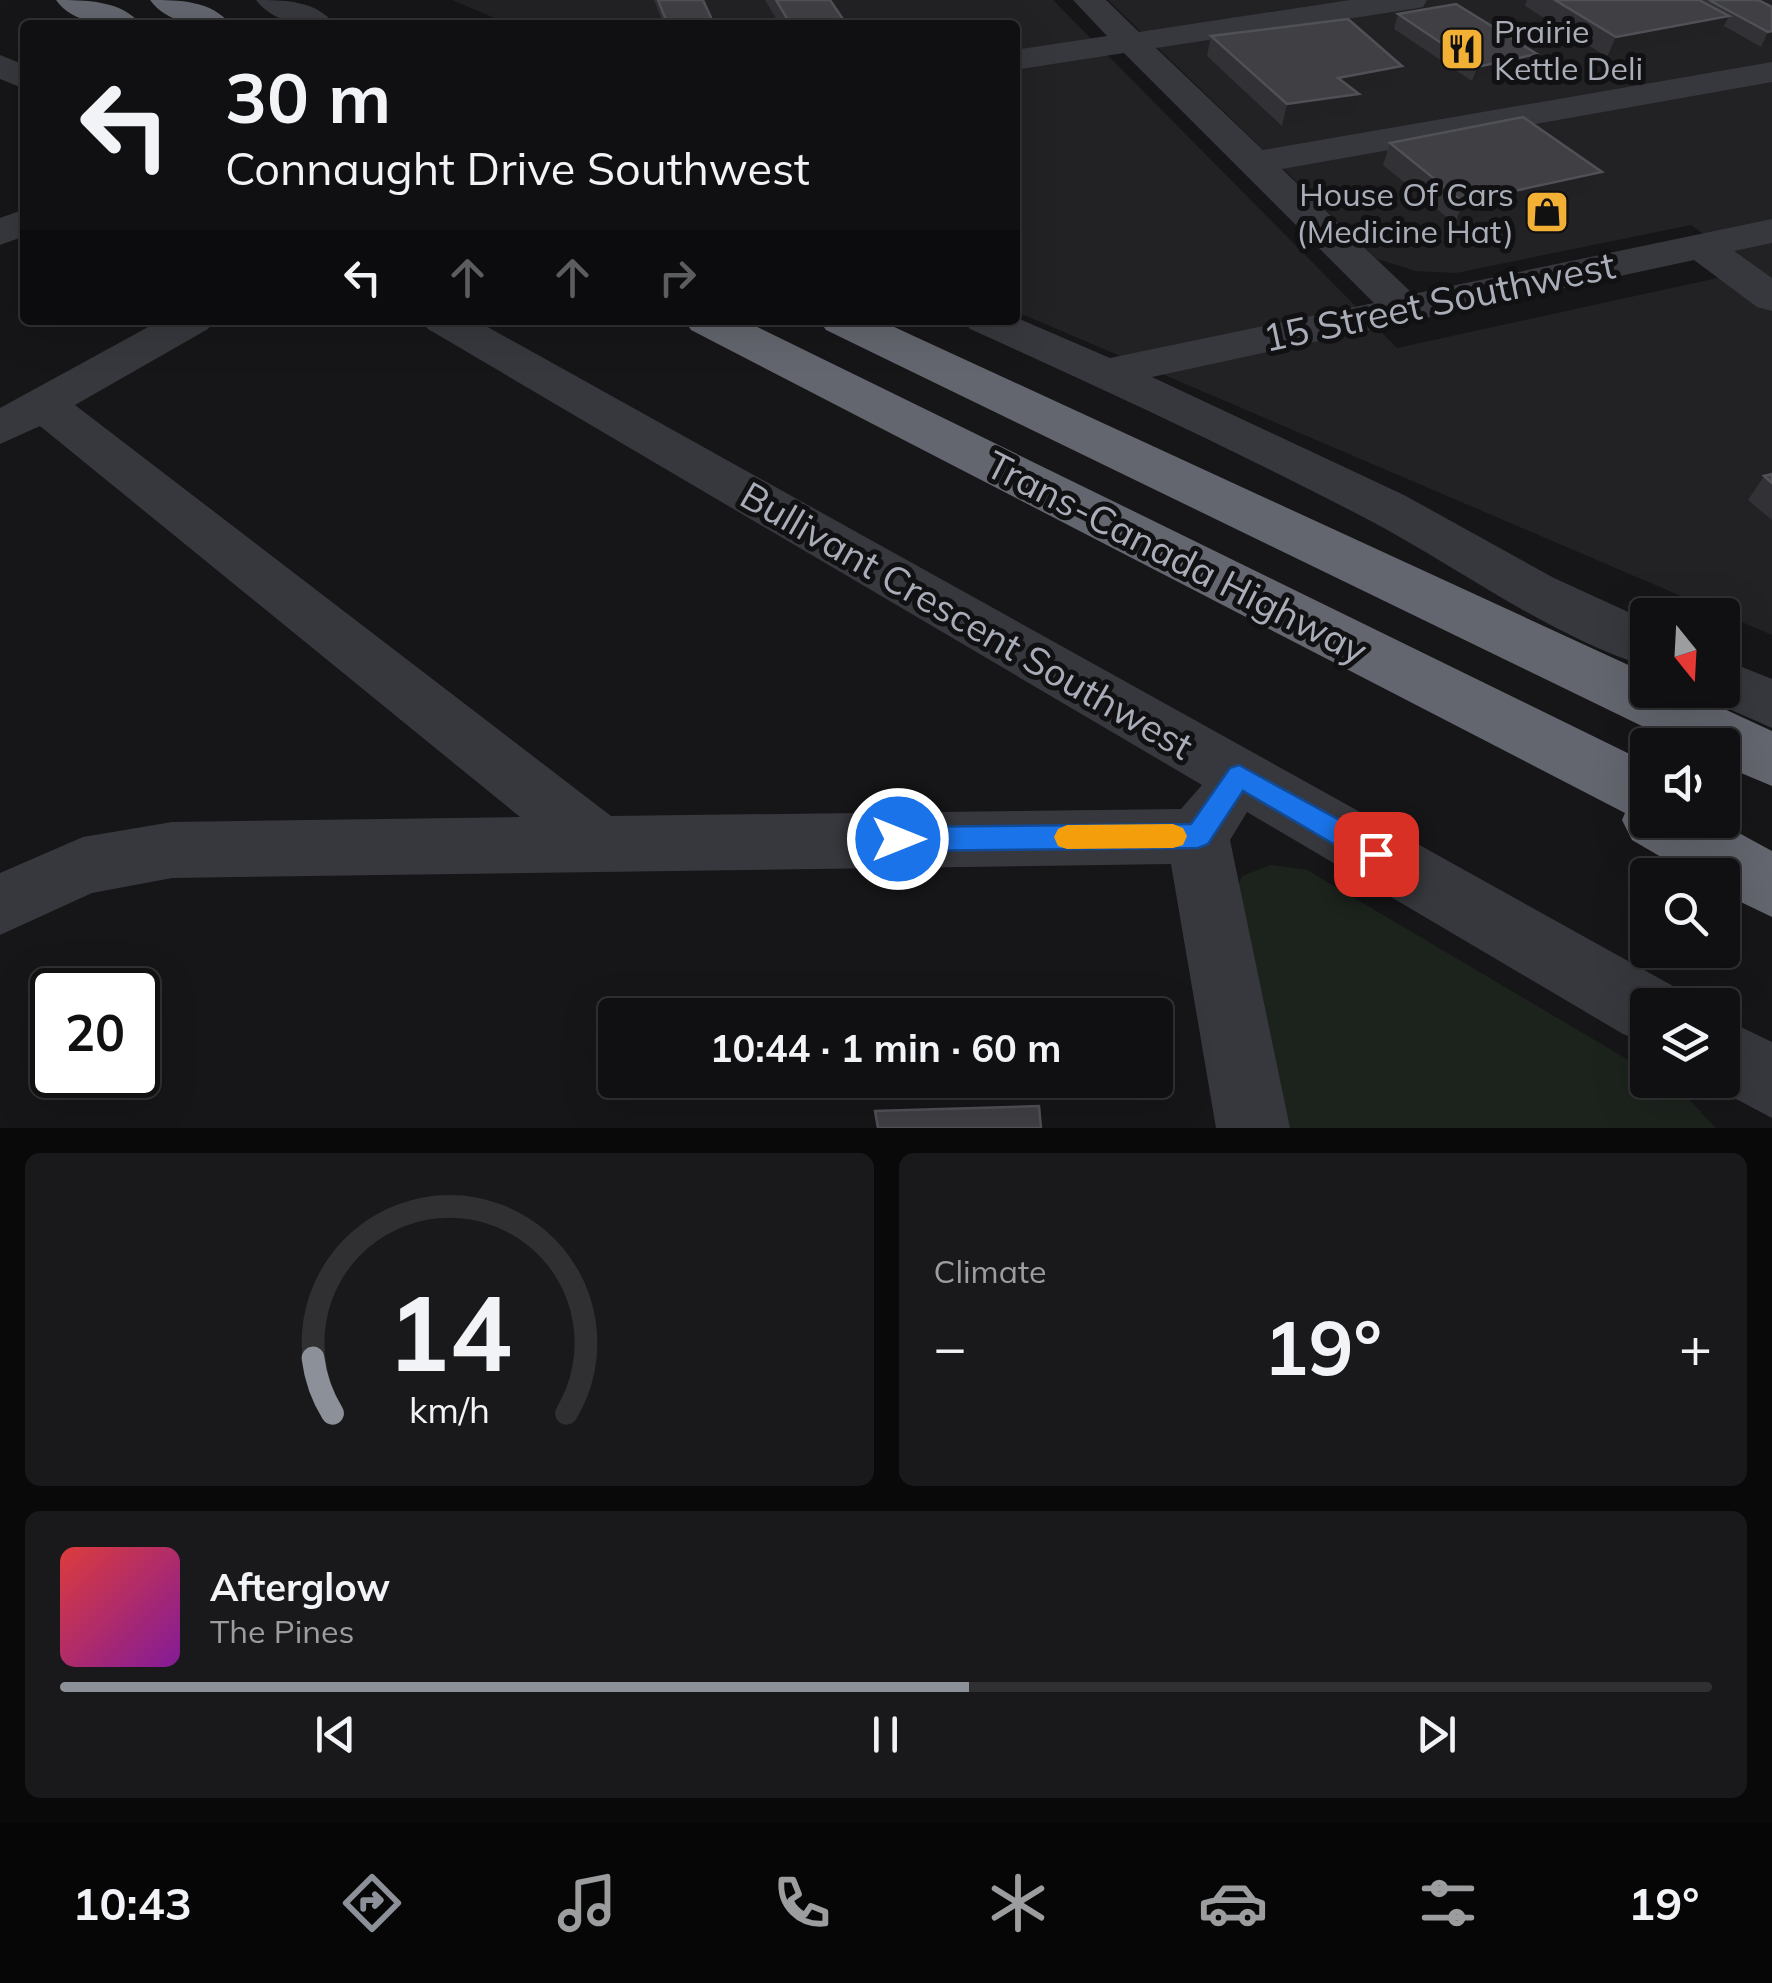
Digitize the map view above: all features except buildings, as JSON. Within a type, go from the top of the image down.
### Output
[{"type":"highway","points":[[72,0],[114,20]]},
{"type":"highway","points":[[166,0],[204,20]]},
{"type":"highway","name":"Trans-Canada Highway","points":[[717,325],[1630,785]]},
{"type":"highway","name":"Trans-Canada Highway","points":[[853,325],[1772,760]]},
{"type":"highway","points":[[1298,618],[1630,806]]},
{"type":"highway","points":[[1687,838],[1772,886]]},
{"type":"highway","points":[[1734,838],[1772,857]]},
{"type":"street","points":[[1088,0],[1404,309]]},
{"type":"street","points":[[1020,59],[1412,0]]},
{"type":"street","points":[[282,4],[310,20]]},
{"type":"street","points":[[1254,163],[1772,72]]},
{"type":"street","name":"15 Street Southwest","points":[[1106,372],[1772,230]]},
{"type":"street","points":[[1701,246],[1772,298]]},
{"type":"street","points":[[184,325],[22,416],[597,842]]},
{"type":"street","name":"Bullivant Crescent Southwest","points":[[452,325],[1630,1000]]},
{"type":"street","points":[[996,325],[1106,372],[1386,507],[1535,592],[1630,637]]},
{"type":"street","points":[[1386,507],[1541,561],[1630,601]]},
{"type":"street","points":[[1740,652],[1772,666]]},
{"type":"street","points":[[1740,690],[1772,705]]},
{"type":"street","points":[[1239,776],[1198,836],[1253,1128]]},
{"type":"street","points":[[0,905],[83,866],[172,850],[1198,836]]},
{"type":"street","points":[[1740,1063],[1772,1082]]},
{"type":"shaded area","points":[[452,0],[1053,0],[1397,348],[1754,270],[1691,225],[1456,273],[1416,271],[1377,259],[1108,0],[1772,0],[1772,635],[1740,621],[1740,598],[1686,598],[1020,313],[1020,20],[499,20]]},
{"type":"shaded area","points":[[1271,865],[1307,870],[1630,1061],[1630,1098],[1687,1098],[1716,1128],[1281,1128],[1229,910],[1242,876]]},
{"type":"slow traffic","points":[[1067,837],[1173,836]]},
{"type":"place","name":"Prairie Kettle Deli","points":[[1462,49]]},
{"type":"place","name":"House Of Cars (Medicine Hat)","points":[[1547,212]]},
{"type":"route","points":[[898,839],[1198,836],[1239,776],[1376,854]]}]
